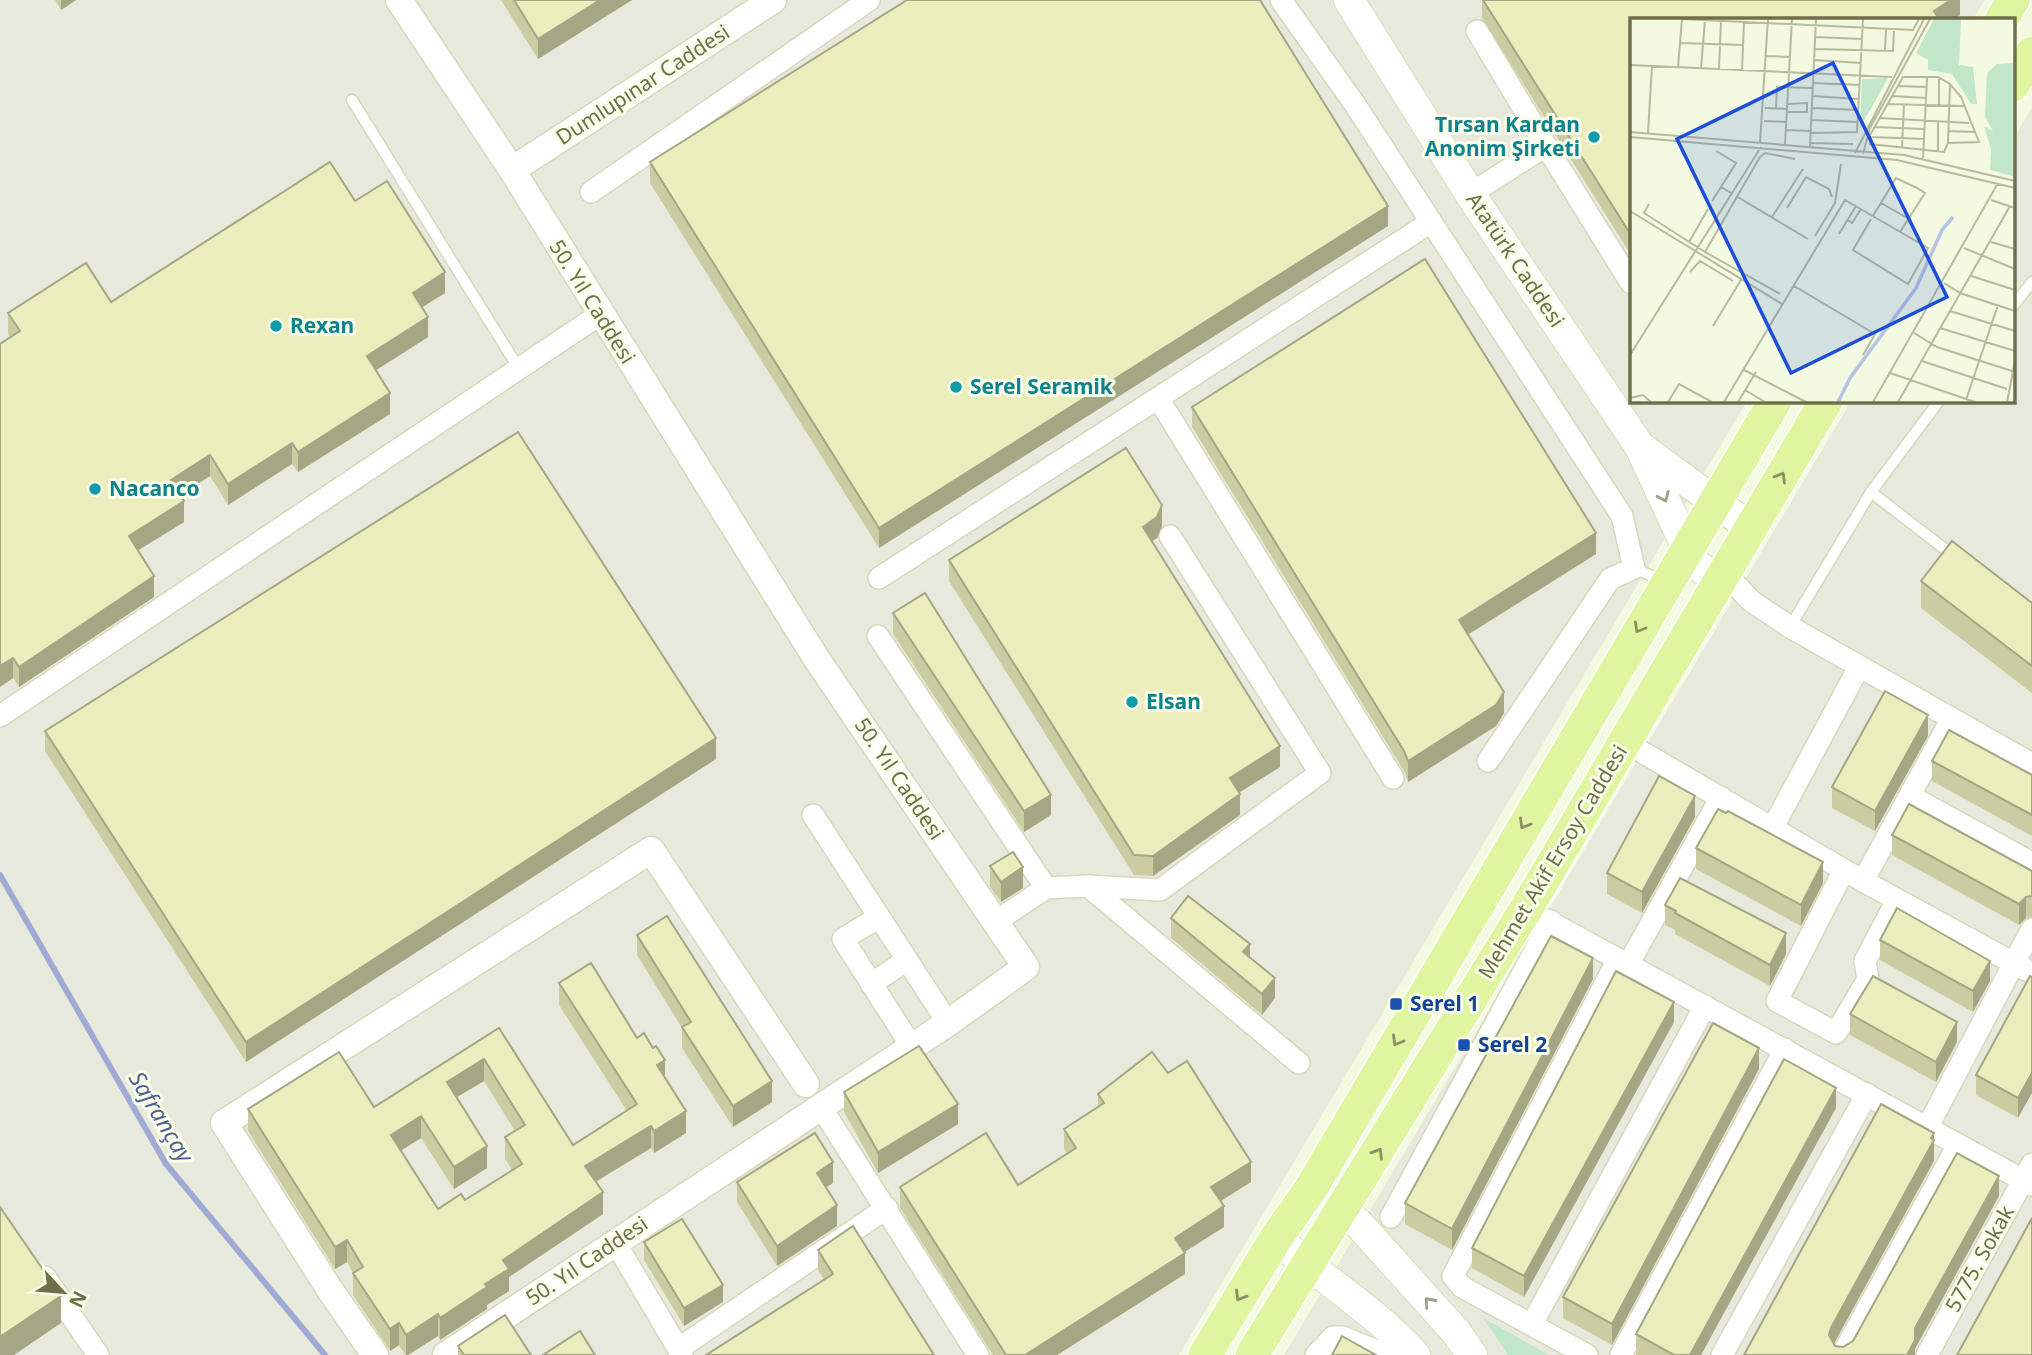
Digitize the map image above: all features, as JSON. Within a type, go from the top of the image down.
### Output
[{"type":"main road","name":"Atatürk Caddesi","points":[[1349,0],[1470,194],[1640,447]]},
{"type":"main road","points":[[2003,18],[2013,0]]},
{"type":"main road","points":[[2014,83],[2032,53]]},
{"type":"main road","name":"Mehmet Akif Ersoy Caddesi","points":[[1205,1355],[1276,1238],[1310,1190],[1665,583],[1774,402]]},
{"type":"main road","name":"Mehmet Akif Ersoy Caddesi","points":[[1252,1355],[1342,1211],[1538,915],[1625,742],[1825,402]]},
{"type":"main road","points":[[1640,447],[1740,520],[1746,536]]},
{"type":"main road","points":[[1640,447],[1687,548],[1700,569],[1725,573]]},
{"type":"main road","points":[[1310,1190],[1356,1221],[1430,1303],[1472,1355]]},
{"type":"main road","points":[[1276,1238],[1308,1267],[1397,1335],[1415,1355]]},
{"type":"street","name":"50. Yıl Caddesi","points":[[399,0],[512,170],[599,314],[816,658],[1026,967],[948,1023],[446,1355]]},
{"type":"street","name":"Dumlupınar Caddesi","points":[[512,170],[773,0]]},
{"type":"street","points":[[590,192],[869,0]]},
{"type":"street","points":[[1281,0],[1431,222],[1622,516],[1634,568],[1610,579],[1488,761]]},
{"type":"street","points":[[1476,31],[1630,281]]},
{"type":"street","points":[[1470,194],[1546,146]]},
{"type":"street","points":[[880,578],[1431,222]]},
{"type":"street","points":[[0,716],[599,314]]},
{"type":"street","points":[[1158,398],[1393,778]]},
{"type":"street","points":[[995,922],[1046,888],[1088,886],[1160,890],[1320,773],[1170,536]]},
{"type":"street","points":[[1725,573],[1751,601],[1790,627],[2032,764]]},
{"type":"street","points":[[878,636],[1046,888]]},
{"type":"street","points":[[1773,827],[1859,667]]},
{"type":"street","points":[[1863,881],[1951,720]]},
{"type":"street","points":[[1625,742],[1863,881],[2023,968]]},
{"type":"street","points":[[1910,796],[2032,863]]},
{"type":"street","points":[[1587,1355],[1462,1287],[1453,1276],[1623,962],[1675,881],[1721,797]]},
{"type":"street","points":[[813,815],[948,1023]]},
{"type":"street","points":[[375,1355],[330,1290],[224,1123],[630,863],[651,850],[806,1084]]},
{"type":"street","points":[[1844,870],[1777,1001],[1836,1032],[1868,979],[1865,961],[1897,900]]},
{"type":"street","points":[[1675,881],[1699,893]]},
{"type":"street","points":[[1088,886],[1299,1063]]},
{"type":"street","points":[[1391,1217],[1538,915],[1958,1145],[2029,1177]]},
{"type":"street","points":[[879,917],[843,939],[912,1047]]},
{"type":"street","points":[[1927,1128],[1975,1037],[2023,968],[2032,929]]},
{"type":"street","points":[[1781,936],[1805,948]]},
{"type":"street","points":[[871,984],[907,960]]},
{"type":"street","points":[[1868,979],[1891,992]]},
{"type":"street","points":[[1532,1325],[1705,1006]]},
{"type":"street","points":[[1951,1024],[1975,1037]]},
{"type":"street","points":[[1622,1355],[1785,1049]]},
{"type":"street","points":[[1722,1355],[1867,1094]]},
{"type":"street","points":[[821,1107],[978,1355]]},
{"type":"street","points":[[1842,1355],[1958,1145]]},
{"type":"street","name":"5775. Sokak","points":[[1927,1355],[2029,1177]]},
{"type":"street","points":[[615,1241],[680,1352],[887,1208]]},
{"type":"street","points":[[34,1259],[98,1355]]},
{"type":"street","points":[[1317,1355],[1333,1337],[1343,1337],[1386,1355]]},
{"type":"lane","points":[[352,100],[519,369]]},
{"type":"lane","points":[[2014,305],[2032,282]]},
{"type":"lane","points":[[1790,627],[1871,492],[1937,402]]},
{"type":"lane","points":[[1871,492],[1962,562]]},
{"type":"lane","points":[[1634,568],[1665,583]]},
{"type":"shaded area","points":[[0,0],[1985,0],[1974,18],[1630,18],[1630,402],[1746,402],[1179,1355],[0,1355]]},
{"type":"shaded area","points":[[2032,107],[2032,1355],[1284,1355],[1850,402],[2014,402],[2014,137]]},
{"type":"green space","points":[[1483,1318],[1549,1355],[1508,1355]]},
{"type":"building","points":[[514,0],[600,0],[538,39]]},
{"type":"building","name":"Serel Seramik","points":[[907,0],[1260,0],[1388,206],[879,528],[650,162]]},
{"type":"building","name":"Tırsan Kardan Anonim Şirketi","points":[[1483,0],[1951,0],[1934,11],[1938,18],[1630,18],[1630,233]]},
{"type":"building","points":[[330,162],[355,201],[387,181],[445,272],[413,293],[428,317],[367,356],[390,393],[298,452],[292,443],[228,484],[210,455],[171,480],[184,501],[129,536],[154,576],[19,667],[13,658],[0,666],[0,344],[20,331],[8,313],[86,263],[111,302]]},
{"type":"building","points":[[1425,259],[1596,533],[1459,620],[1504,692],[1496,705],[1408,761],[1192,407]]},
{"type":"building","points":[[518,432],[716,738],[246,1042],[45,731]]},
{"type":"building","name":"Elsan","points":[[1126,448],[1162,505],[1157,517],[1143,527],[1280,746],[1230,778],[1240,794],[1153,856],[1134,855],[949,560]]},
{"type":"building","points":[[1952,541],[2032,603],[2032,666],[1921,581]]},
{"type":"building","points":[[925,593],[1051,795],[1024,811],[893,613]]},
{"type":"building","points":[[1885,691],[1928,715],[1875,811],[1832,787]]},
{"type":"building","points":[[1949,730],[2032,775],[2032,815],[1932,761]]},
{"type":"building","points":[[1659,776],[1695,796],[1642,892],[1607,873]]},
{"type":"building","points":[[1909,804],[2032,871],[2032,896],[2026,897],[2019,904],[1892,835]]},
{"type":"building","points":[[1718,809],[1726,813],[1728,811],[1823,862],[1801,905],[1696,848]]},
{"type":"building","points":[[1013,852],[1023,867],[1001,882],[990,866]]},
{"type":"building","points":[[1680,878],[1786,933],[1770,965],[1665,905]]},
{"type":"building","points":[[1188,896],[1250,944],[1243,952],[1275,978],[1262,994],[1171,918]]},
{"type":"building","points":[[1897,908],[1990,961],[1973,991],[1880,940]]},
{"type":"building","points":[[667,916],[772,1081],[733,1106],[682,1027],[691,1022],[637,935]]},
{"type":"building","points":[[1551,936],[1593,958],[1452,1229],[1405,1203]]},
{"type":"building","points":[[591,963],[637,1038],[644,1033],[653,1048],[656,1046],[665,1060],[657,1065],[686,1111],[654,1131],[651,1126],[585,1166],[603,1192],[503,1260],[509,1269],[485,1284],[487,1287],[440,1318],[438,1314],[406,1335],[399,1323],[390,1329],[353,1273],[363,1267],[347,1240],[335,1247],[248,1109],[339,1052],[374,1107],[499,1028],[573,1145],[637,1104],[559,983]],"holes":[[[484,1059],[525,1125],[505,1137],[522,1164],[465,1200],[461,1194],[438,1209],[391,1135],[421,1116],[454,1167],[487,1146],[447,1082]]]},
{"type":"building","points":[[1616,971],[1674,1002],[1524,1276],[1472,1248]]},
{"type":"building","points":[[1873,976],[1957,1022],[1936,1062],[1850,1014]]},
{"type":"building","points":[[2030,976],[2032,1073],[2018,1098],[1976,1075]]},
{"type":"building","points":[[1713,1023],[1759,1048],[1612,1324],[1563,1297]]},
{"type":"building","points":[[919,1046],[958,1104],[878,1152],[844,1092]]},
{"type":"building","points":[[1152,1052],[1168,1073],[1187,1061],[1251,1162],[1211,1187],[1224,1206],[1175,1238],[1185,1253],[1025,1355],[1006,1355],[900,1187],[986,1133],[1018,1185],[1076,1148],[1064,1129],[1104,1103],[1098,1094]]},
{"type":"building","points":[[1784,1059],[1836,1088],[1690,1355],[1674,1355],[1636,1334]]},
{"type":"building","points":[[1881,1104],[1934,1133],[1931,1138],[1934,1140],[1831,1328],[1829,1335],[1835,1346],[1843,1347],[1853,1341],[1957,1153],[1999,1176],[1915,1328],[1915,1340],[1907,1355],[1744,1355]]},
{"type":"building","points":[[815,1133],[833,1162],[817,1173],[837,1205],[777,1246],[737,1182]]},
{"type":"building","points":[[0,1207],[61,1296],[0,1337]]},
{"type":"building","points":[[2032,1218],[2032,1355],[1957,1355]]},
{"type":"building","points":[[682,1219],[723,1285],[684,1308],[644,1242]]},
{"type":"building","points":[[853,1226],[934,1355],[706,1355],[833,1274],[818,1250]]},
{"type":"building","points":[[505,1315],[531,1355],[464,1355],[458,1346]]},
{"type":"building","points":[[580,1331],[595,1355],[543,1355]]},
{"type":"building","points":[[1342,1336],[1376,1355],[1332,1355]]},
{"type":"waterway","name":"Safrançay","points":[[0,875],[166,1164],[325,1355]]},
{"type":"place","name":"Tırsan Kardan Anonim Şirketi","points":[[1594,137]]},
{"type":"place","name":"Rexan","points":[[276,326]]},
{"type":"place","name":"Serel Seramik","points":[[956,387]]},
{"type":"place","name":"Nacanco","points":[[95,489]]},
{"type":"place","name":"Elsan","points":[[1132,702]]},
{"type":"place","name":"Serel 1","points":[[1396,1004]]},
{"type":"place","name":"Serel 2","points":[[1464,1045]]}]
